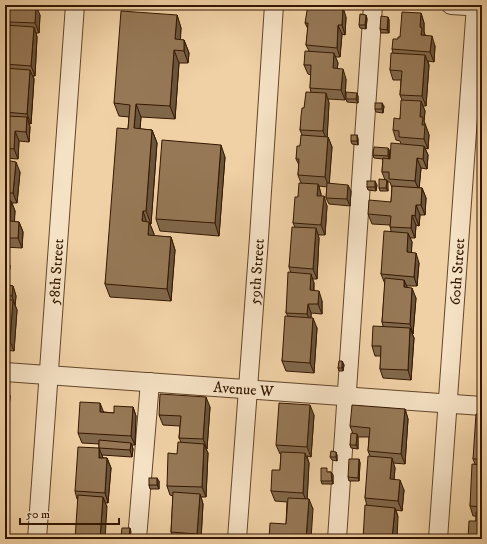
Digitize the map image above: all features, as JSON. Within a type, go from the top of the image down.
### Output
[{"type":"street","name":"58th Street","points":[[37,539],[75,5]]},
{"type":"street","name":"59th Street","points":[[237,539],[274,5]]},
{"type":"street","points":[[337,539],[373,5]]},
{"type":"street","points":[[450,5],[478,6]]},
{"type":"street","name":"60th Street","points":[[438,539],[478,6]]},
{"type":"street","name":"Avenue W","points":[[5,372],[482,406]]},
{"type":"street","points":[[137,539],[150,382]]},
{"type":"building","points":[[10,5],[36,5],[35,23],[9,22]]},
{"type":"building","points":[[308,5],[343,7],[342,25],[338,25],[337,48],[306,45],[308,23],[305,23]]},
{"type":"building","points":[[121,11],[177,15],[175,39],[184,40],[184,51],[174,50],[170,106],[136,104],[134,128],[152,130],[146,211],[143,211],[142,221],[149,222],[148,235],[171,237],[167,289],[105,284],[117,128],[128,129],[130,105],[114,103]]},
{"type":"building","points":[[402,12],[421,13],[421,35],[432,36],[430,52],[392,49],[393,39],[398,39],[398,37],[400,37]]},
{"type":"building","points":[[360,14],[366,15],[365,25],[359,25]]},
{"type":"building","points":[[381,16],[388,17],[387,30],[380,29]]},
{"type":"building","points":[[5,25],[34,27],[31,66],[5,64]]},
{"type":"building","points":[[305,51],[334,53],[333,68],[343,69],[341,90],[310,88],[311,65],[304,65]]},
{"type":"building","points":[[391,53],[425,55],[422,96],[400,95],[402,71],[390,70]]},
{"type":"building","points":[[5,68],[30,70],[27,114],[5,112]]},
{"type":"building","points":[[306,92],[326,93],[323,131],[300,130],[302,108],[304,108]]},
{"type":"building","points":[[346,92],[357,93],[356,99],[346,99]]},
{"type":"building","points":[[401,100],[421,101],[420,117],[423,117],[422,125],[425,125],[424,139],[399,137],[399,131],[393,130],[394,118],[400,119]]},
{"type":"building","points":[[375,103],[382,103],[382,109],[375,109]]},
{"type":"building","points":[[5,116],[27,117],[26,132],[15,131],[14,149],[5,148]]},
{"type":"building","points":[[301,135],[328,137],[325,177],[298,175],[299,159],[296,159],[297,146],[300,146]]},
{"type":"building","points":[[351,135],[357,135],[357,141],[351,141]]},
{"type":"building","points":[[162,140],[221,145],[215,223],[156,219]]},
{"type":"building","points":[[391,143],[424,146],[423,159],[417,158],[415,181],[389,179],[389,172],[382,172],[383,158],[390,159]]},
{"type":"building","points":[[374,147],[388,148],[388,156],[373,155]]},
{"type":"building","points":[[5,160],[16,162],[13,193],[5,193]]},
{"type":"building","points":[[379,179],[387,180],[386,188],[379,188]]},
{"type":"building","points":[[367,181],[375,181],[375,187],[367,187]]},
{"type":"building","points":[[299,183],[318,184],[317,196],[324,196],[321,225],[293,223],[295,197],[298,197]]},
{"type":"building","points":[[327,183],[348,185],[347,199],[326,198]]},
{"type":"building","points":[[392,186],[422,188],[421,205],[416,205],[415,216],[412,215],[411,228],[390,227],[391,216],[368,214],[369,200],[391,202]]},
{"type":"building","points":[[5,201],[11,201],[10,221],[19,222],[18,238],[5,238]]},
{"type":"building","points":[[292,227],[316,228],[313,269],[289,267]]},
{"type":"building","points":[[384,231],[408,233],[407,252],[416,253],[414,277],[381,274]]},
{"type":"building","points":[[288,272],[311,274],[310,290],[319,291],[318,304],[308,304],[307,314],[286,313]]},
{"type":"building","points":[[385,278],[404,280],[404,287],[412,288],[410,324],[382,322]]},
{"type":"building","points":[[5,285],[13,286],[12,296],[5,295]]},
{"type":"building","points":[[5,300],[13,300],[10,341],[5,341]]},
{"type":"building","points":[[285,316],[313,318],[310,363],[282,361]]},
{"type":"building","points":[[373,326],[410,328],[408,370],[380,369],[381,346],[372,346]]},
{"type":"building","points":[[339,361],[342,361],[342,368],[338,368]]},
{"type":"building","points":[[160,394],[206,397],[203,439],[179,438],[181,416],[159,415]]},
{"type":"building","points":[[80,402],[100,403],[100,412],[114,413],[114,406],[133,407],[131,436],[78,433]]},
{"type":"building","points":[[279,403],[310,405],[307,447],[276,445]]},
{"type":"building","points":[[352,405],[405,409],[401,454],[368,451],[370,428],[350,426]]},
{"type":"building","points":[[476,414],[482,415],[482,459],[473,459]]},
{"type":"building","points":[[351,433],[357,434],[356,445],[350,445]]},
{"type":"building","points":[[99,440],[131,443],[130,450],[99,448]]},
{"type":"building","points":[[178,442],[204,444],[202,487],[167,486],[168,453],[177,454]]},
{"type":"building","points":[[78,447],[99,448],[99,458],[107,458],[105,493],[75,491]]},
{"type":"building","points":[[331,451],[336,452],[336,457],[330,457]]},
{"type":"building","points":[[281,452],[305,453],[303,493],[271,491],[272,470],[280,470]]},
{"type":"building","points":[[368,456],[392,458],[390,479],[400,480],[398,501],[365,498]]},
{"type":"building","points":[[349,459],[359,459],[358,478],[348,477]]},
{"type":"building","points":[[472,464],[482,465],[482,507],[470,506]]},
{"type":"building","points":[[321,468],[327,468],[327,472],[331,472],[332,481],[321,481]]},
{"type":"building","points":[[149,478],[157,478],[157,485],[149,485]]},
{"type":"building","points":[[173,492],[200,494],[197,534],[171,532]]},
{"type":"building","points":[[78,495],[103,497],[100,539],[75,539]]},
{"type":"building","points":[[288,498],[309,499],[306,539],[269,539],[270,523],[286,524]]},
{"type":"building","points":[[365,505],[395,508],[392,539],[363,539]]},
{"type":"building","points":[[476,512],[482,513],[482,539],[468,539],[469,521],[476,521]]},
{"type":"building","points":[[122,528],[130,528],[129,537],[121,536]]},
{"type":"building","points":[[120,537],[130,538],[120,539]]}]
